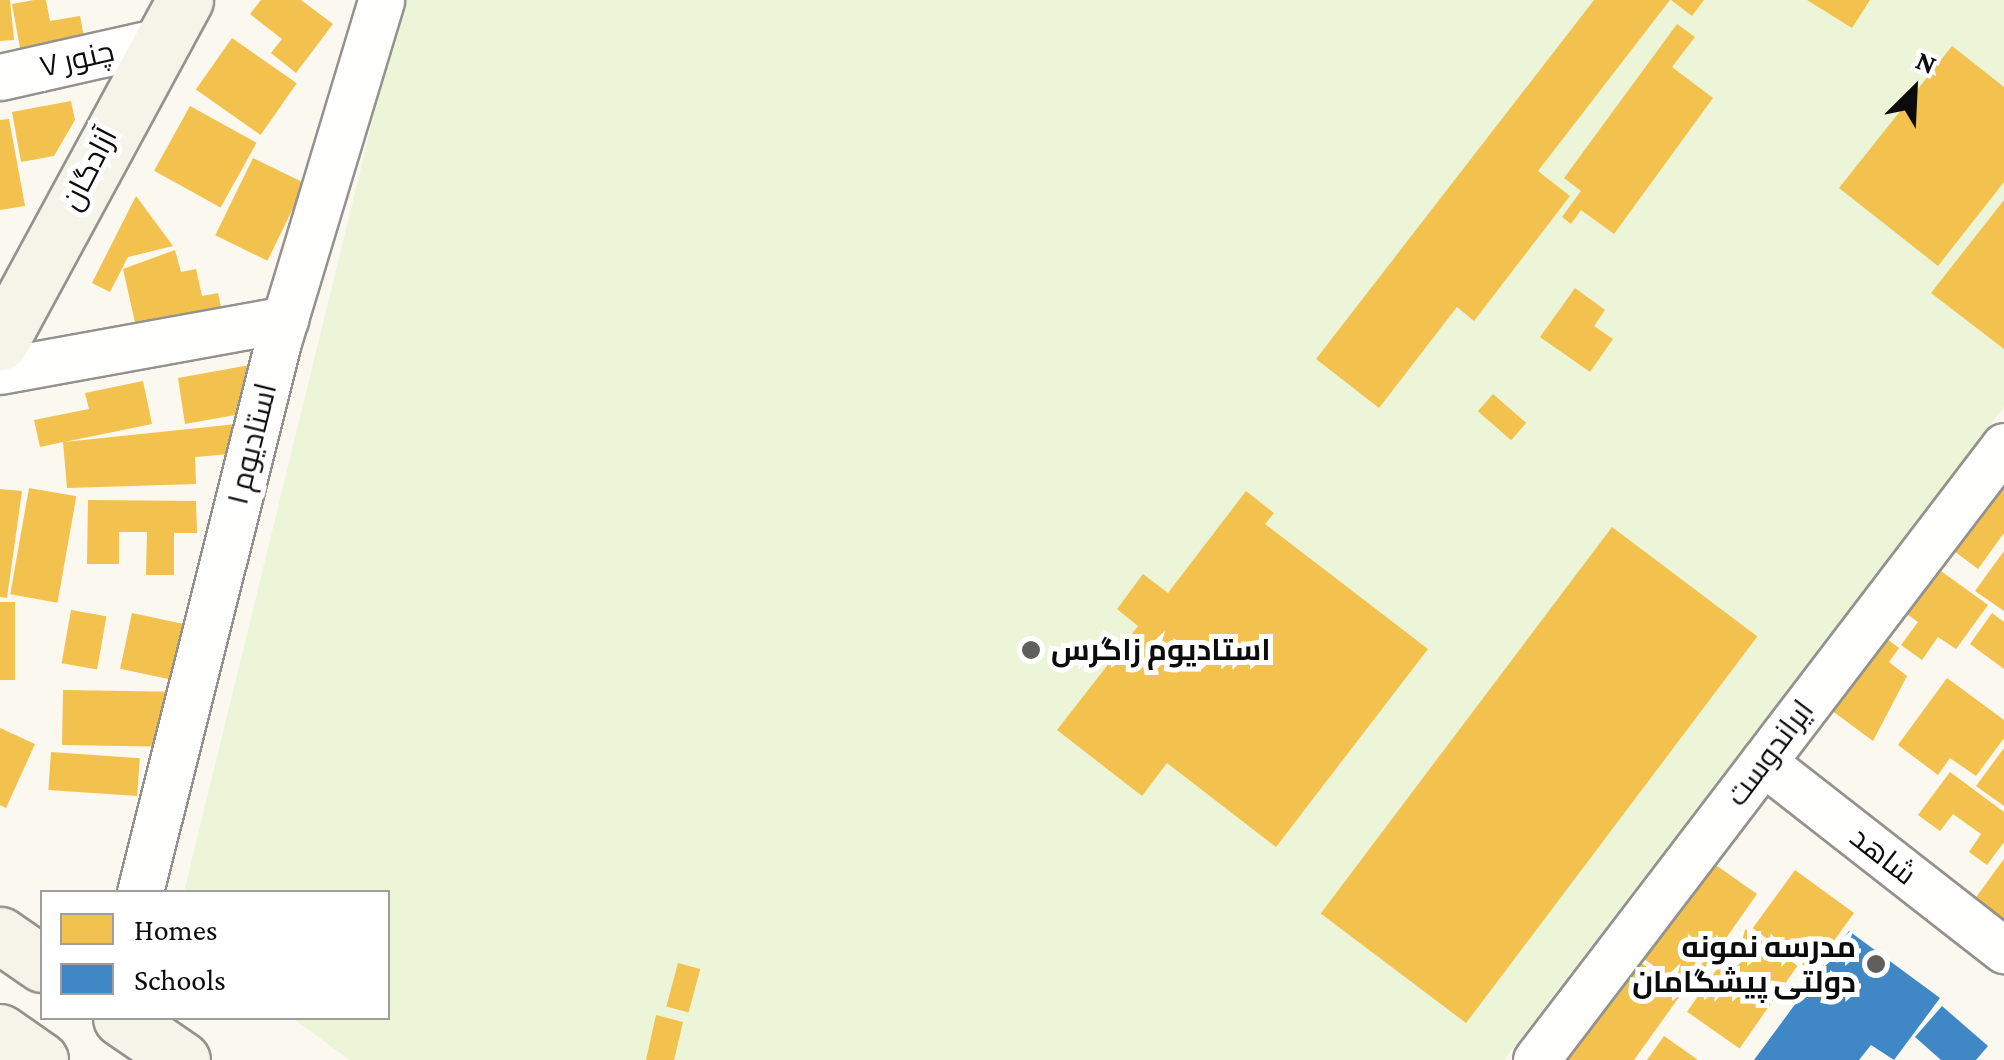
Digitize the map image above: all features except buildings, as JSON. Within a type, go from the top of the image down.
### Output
[{"type":"street","name":"استادیوم ۱","points":[[141,890],[285,319],[381,0]]},
{"type":"street","name":"چنور ۷","points":[[0,77],[170,21]]},
{"type":"street","name":"آزادگان","points":[[0,342],[170,21]]},
{"type":"street","points":[[0,370],[285,319]]},
{"type":"street","name":"ایراندوست","points":[[1536,1060],[2004,446]]},
{"type":"street","name":"شاهد","points":[[1763,762],[2004,950]]},
{"type":"street","points":[[0,935],[40,963]]},
{"type":"street","points":[[124,1020],[182,1060]]},
{"type":"street","points":[[0,1032],[40,1060]]},
{"type":"green space","name":"استادیوم زاگرس","points":[[402,0],[2004,0],[2004,407],[1504,1060],[350,1060],[295,1020],[390,1020],[390,890],[184,890]]},
{"type":"place","name":"استادیوم زاگرس","points":[[1031,650]]},
{"type":"place","name":"مدرسه نمونه دولتی پیشگامان","points":[[1876,964]]}]
